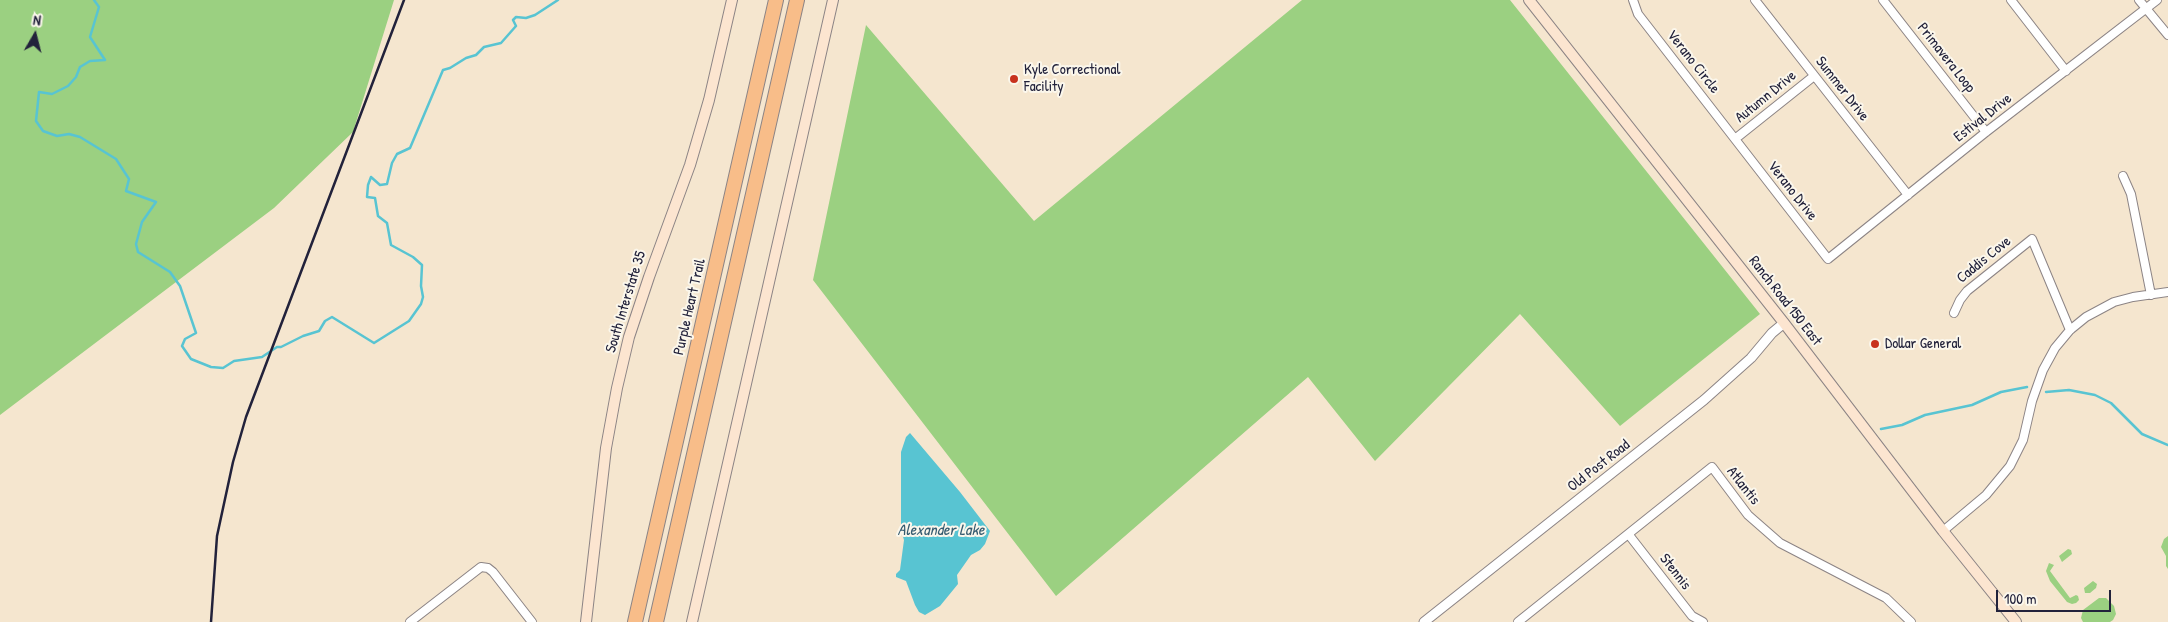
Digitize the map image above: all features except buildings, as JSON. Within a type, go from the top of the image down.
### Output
[{"type":"highway","name":"Purple Heart Trail","points":[[635,622],[776,0]]},
{"type":"highway","points":[[656,622],[797,0]]},
{"type":"main road","name":"South Interstate 35","points":[[586,622],[606,448],[616,388],[648,277],[690,165],[709,100],[732,0]]},
{"type":"main road","points":[[692,622],[833,0]]},
{"type":"main road","name":"Ranch Road 150 East","points":[[1529,0],[2016,622]]},
{"type":"street","name":"Verano Circle","points":[[1633,0],[1638,14],[1735,139]]},
{"type":"street","name":"Summer Drive","points":[[1754,0],[1908,195]]},
{"type":"street","name":"Primavera Loop","points":[[1883,0],[1986,132]]},
{"type":"street","points":[[2010,0],[2066,71]]},
{"type":"street","points":[[2139,0],[2168,35]]},
{"type":"street","name":"Estival Drive","points":[[1828,259],[1986,132],[2157,0]]},
{"type":"street","name":"Autumn Drive","points":[[1735,139],[1814,76]]},
{"type":"street","name":"Verano Drive","points":[[1735,139],[1828,259]]},
{"type":"street","points":[[2123,176],[2131,194],[2151,294]]},
{"type":"street","name":"Caddis Cove","points":[[1954,313],[1967,291],[2032,240],[2070,330]]},
{"type":"street","points":[[1943,531],[1986,495],[2010,466],[2023,440],[2032,401],[2043,370],[2055,348],[2070,330],[2086,317],[2114,302],[2168,292]]},
{"type":"street","name":"Old Post Road","points":[[1424,622],[1704,400],[1751,358],[1772,333],[1784,324]]},
{"type":"street","name":"Atlantis","points":[[1518,622],[1712,467],[1748,515],[1780,543],[1886,598],[1911,622]]},
{"type":"street","name":"Stennis","points":[[1629,535],[1692,616],[1703,622]]},
{"type":"street","points":[[410,622],[481,567],[488,568],[494,572],[532,622]]},
{"type":"street","points":[[1685,622],[1692,616]]},
{"type":"green space","points":[[0,0],[394,0],[353,132],[274,208],[0,415]]},
{"type":"green space","points":[[1302,0],[1510,0],[1760,314],[1620,426],[1520,314],[1375,461],[1308,377],[1056,596],[813,280],[866,25],[1034,221]]},
{"type":"green space","points":[[2168,536],[2168,569],[2166,566],[2166,556],[2161,547],[2164,539]]},
{"type":"green space","points":[[2068,549],[2071,550],[2072,554],[2062,562],[2059,556]]},
{"type":"green space","points":[[2049,563],[2054,565],[2050,571],[2070,598],[2078,596],[2079,600],[2076,603],[2067,602],[2050,581],[2046,571]]},
{"type":"green space","points":[[2093,581],[2097,584],[2096,588],[2090,593],[2085,593],[2084,588]]},
{"type":"green space","points":[[2099,598],[2106,598],[2114,606],[2116,614],[2113,620],[2110,622],[2083,622],[2081,618],[2083,610]]},
{"type":"water","name":"Alexander Lake","points":[[910,433],[990,531],[985,544],[980,550],[971,555],[957,575],[958,584],[940,606],[925,615],[919,612],[915,605],[906,581],[896,577],[900,570],[904,540],[901,530],[901,452],[906,437]]},
{"type":"waterway","points":[[94,0],[99,7],[90,37],[105,60],[90,61],[80,67],[76,77],[68,86],[52,94],[39,92],[36,121],[43,131],[57,136],[69,134],[80,137],[116,159],[129,179],[126,191],[156,202],[142,222],[136,244],[138,252],[170,272],[180,286],[196,333],[185,339],[182,346],[191,359],[211,367],[223,368],[234,361],[262,357],[277,347],[319,331],[325,321],[332,317],[374,343],[409,321],[421,304],[423,297],[421,286],[422,265],[413,257],[391,245],[387,223],[378,216],[375,198],[367,197],[371,177],[380,185],[387,184],[392,163],[397,154],[410,148],[443,70],[476,55],[484,47],[501,43],[516,26],[513,20],[516,17],[526,18],[535,15],[558,0]]},
{"type":"waterway","points":[[1881,429],[1902,425],[1925,415],[1972,405],[2001,392],[2027,387]]},
{"type":"waterway","points":[[2046,392],[2069,390],[2095,395],[2111,403],[2142,434],[2168,445]]},
{"type":"railway","points":[[211,622],[217,536],[233,462],[246,417],[404,0]]},
{"type":"place","name":"Kyle Correctional Facility","points":[[1014,79]]},
{"type":"place","name":"Dollar General","points":[[1875,344]]}]
